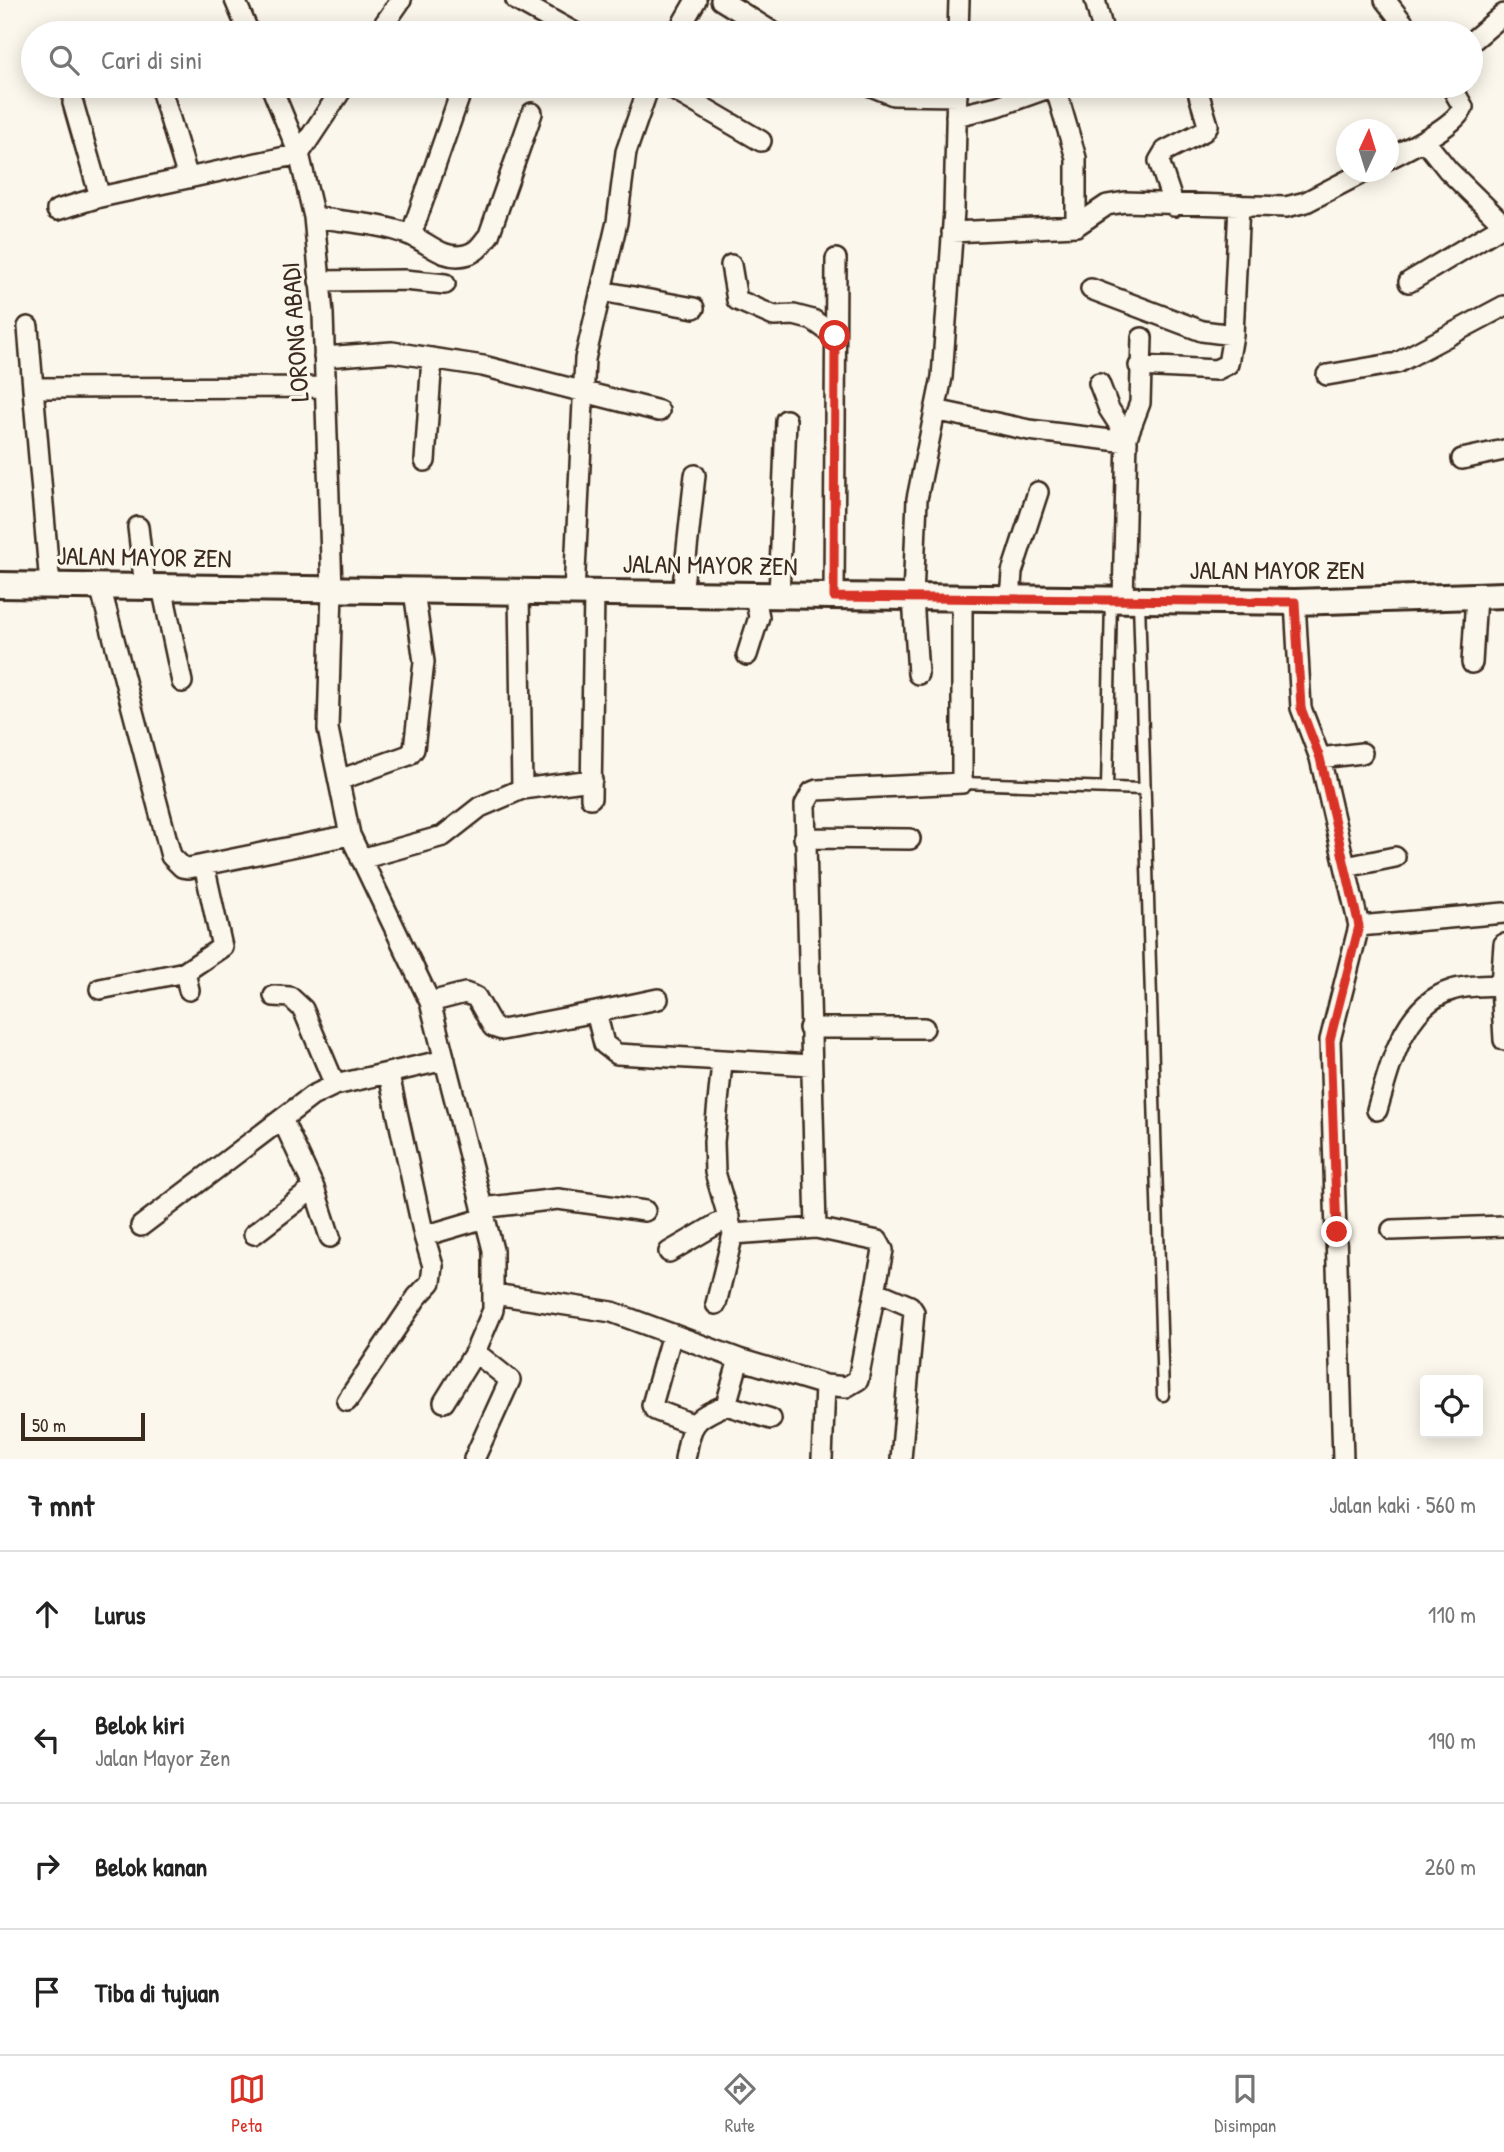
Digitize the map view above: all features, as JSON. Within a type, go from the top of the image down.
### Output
[{"type":"street","points":[[235,0],[244,21]]},
{"type":"street","points":[[386,21],[401,0]]},
{"type":"street","points":[[516,0],[554,21]]},
{"type":"street","points":[[684,21],[696,0]]},
{"type":"street","points":[[721,0],[755,21]]},
{"type":"street","points":[[958,21],[959,0]]},
{"type":"street","points":[[1095,0],[1100,21]]},
{"type":"street","points":[[1385,0],[1402,21]]},
{"type":"street","points":[[1483,32],[1504,14]]},
{"type":"street","points":[[164,98],[188,178]]},
{"type":"street","name":"LORONG ABADI","points":[[276,98],[299,154],[314,217],[324,357],[332,590],[328,729],[350,835],[430,1002],[493,1250],[493,1310],[475,1352],[444,1402]]},
{"type":"street","points":[[57,210],[100,197],[299,154],[336,98]]},
{"type":"street","points":[[411,235],[459,98]]},
{"type":"street","points":[[361,859],[443,836],[480,807],[522,789],[592,789],[584,593],[586,359],[617,222],[626,152],[645,98]]},
{"type":"street","points":[[688,98],[761,141]]},
{"type":"street","points":[[918,674],[913,598],[917,499],[942,377],[952,232],[957,98]]},
{"type":"street","points":[[956,116],[1020,98]]},
{"type":"street","points":[[1058,98],[1076,158],[1076,226]]},
{"type":"street","points":[[1174,206],[1159,161],[1165,151],[1204,131],[1208,125],[1200,98]]},
{"type":"street","points":[[1399,153],[1424,140],[1459,115],[1463,109],[1458,98]]},
{"type":"street","points":[[73,103],[100,197]]},
{"type":"street","points":[[314,217],[411,235],[441,253],[464,256],[477,250],[489,235],[532,113]]},
{"type":"street","points":[[1409,282],[1504,225],[1448,170],[1424,140]]},
{"type":"street","points":[[952,232],[1076,226],[1107,205],[1125,202],[1174,206],[1286,207],[1306,202],[1345,182]]},
{"type":"street","points":[[1139,366],[1222,370],[1227,365],[1233,335],[1239,205]]},
{"type":"street","points":[[834,597],[836,259]]},
{"type":"street","points":[[731,265],[737,300],[774,316],[794,315],[813,320],[835,336]]},
{"type":"street","points":[[318,281],[404,280],[445,284]]},
{"type":"street","points":[[1091,289],[1202,331],[1233,335]]},
{"type":"street","points":[[601,291],[694,308]]},
{"type":"street","points":[[1327,375],[1397,363],[1504,306]]},
{"type":"street","points":[[28,327],[50,585]]},
{"type":"street","points":[[1124,600],[1127,439],[1140,403],[1139,366],[1142,338]]},
{"type":"street","points":[[324,357],[392,352],[483,366],[584,394],[659,411]]},
{"type":"street","points":[[425,461],[432,358]]},
{"type":"street","points":[[1099,383],[1109,410],[1127,439]]},
{"type":"street","points":[[33,388],[325,387]]},
{"type":"street","points":[[935,410],[1029,430],[1127,439]]},
{"type":"street","points":[[747,654],[767,596],[786,420]]},
{"type":"street","points":[[1462,459],[1504,450]]},
{"type":"street","points":[[682,594],[695,475]]},
{"type":"street","points":[[1010,599],[1012,572],[1038,492]]},
{"type":"street","points":[[138,527],[182,682]]},
{"type":"street","name":"JALAN MAYOR ZEN","points":[[0,585],[1295,602],[1504,595]]},
{"type":"street","points":[[100,586],[171,856],[181,867],[204,865],[350,835]]},
{"type":"street","points":[[338,780],[409,755],[414,749],[424,662],[414,591]]},
{"type":"street","points":[[519,592],[522,789]]},
{"type":"street","points":[[1472,663],[1476,596]]},
{"type":"street","points":[[816,1228],[804,805],[812,792],[962,783],[962,598]]},
{"type":"street","points":[[1295,602],[1301,708],[1320,758],[1359,926],[1330,1040],[1343,1459]]},
{"type":"street","points":[[1320,758],[1362,753]]},
{"type":"street","points":[[804,838],[910,839]]},
{"type":"street","points":[[1346,867],[1395,856]]},
{"type":"street","points":[[100,989],[187,981],[222,947],[204,865]]},
{"type":"street","points":[[1359,926],[1504,913]]},
{"type":"street","points":[[1504,944],[1501,985],[1504,1040]]},
{"type":"street","points":[[1377,1110],[1407,1027],[1430,1001],[1453,989],[1501,985]]},
{"type":"street","points":[[430,1002],[465,993],[476,996],[493,1027],[502,1030],[658,999]]},
{"type":"street","points":[[274,996],[290,997],[303,1009],[335,1085]]},
{"type":"street","points":[[596,1012],[604,1044],[617,1054],[722,1063],[811,1065]]},
{"type":"street","points":[[809,1028],[924,1028]]},
{"type":"street","points":[[141,1226],[312,1096],[335,1085],[389,1075],[445,1060]]},
{"type":"street","points":[[716,1304],[731,1225],[715,1172],[714,1142],[722,1063]]},
{"type":"street","points":[[347,1401],[417,1297],[431,1282],[433,1266],[389,1075]]},
{"type":"street","points":[[282,1119],[314,1188],[330,1237]]},
{"type":"street","points":[[254,1234],[314,1188]]},
{"type":"street","points":[[424,1236],[484,1213],[558,1199],[645,1212]]},
{"type":"street","points":[[494,1294],[612,1312],[739,1359],[825,1385],[846,1387],[858,1380],[883,1250],[881,1244],[816,1228],[731,1225],[669,1252]]},
{"type":"street","points":[[1392,1230],[1504,1226]]},
{"type":"street","points":[[875,1291],[910,1306],[914,1312],[901,1459]]},
{"type":"street","points":[[672,1334],[652,1405],[655,1409],[692,1424]]},
{"type":"street","points":[[474,1459],[510,1380],[475,1352]]},
{"type":"street","points":[[726,1405],[739,1359]]},
{"type":"street","points":[[821,1459],[825,1385]]},
{"type":"street","points":[[685,1459],[692,1424],[698,1417],[726,1405],[771,1419]]},
{"type":"lane","points":[[1107,788],[1124,600]]},
{"type":"lane","points":[[1124,600],[1143,789],[1163,1395]]},
{"type":"lane","points":[[962,783],[1143,789]]},
{"type":"route","points":[[835,336],[834,597],[1295,602],[1301,708],[1320,758],[1359,926],[1330,1040],[1337,1232]]}]
